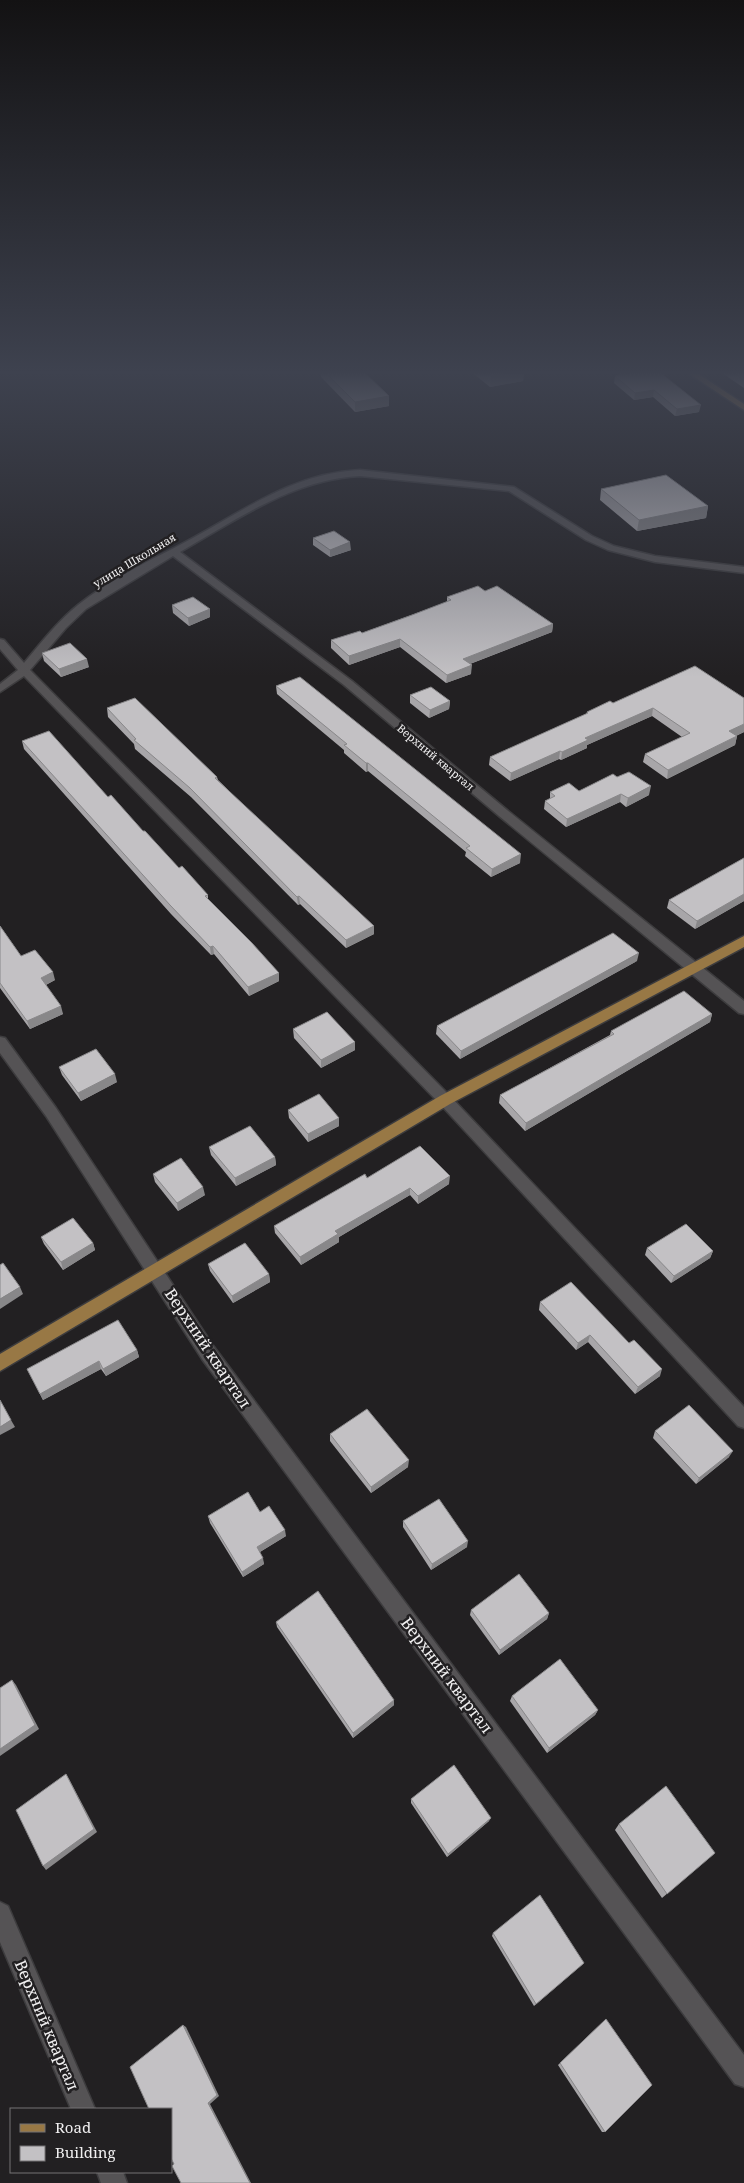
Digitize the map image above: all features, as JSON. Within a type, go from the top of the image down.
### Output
[{"type":"main road","points":[[0,1363],[446,1100],[744,941]]},
{"type":"street","name":"улица Школьная","points":[[0,689],[24,670],[62,626],[82,607],[172,551],[278,493],[337,474],[360,473],[511,489],[590,538],[611,548],[655,560],[744,570]]},
{"type":"street","name":"Верхний квартал","points":[[172,551],[348,683],[503,814],[744,1009]]},
{"type":"street","points":[[2,646],[446,1100],[744,1420]]},
{"type":"street","name":"Верхний квартал","points":[[0,1042],[51,1112],[208,1353],[744,2075]]},
{"type":"street","name":"Верхний квартал","points":[[0,1914],[83,2108]]},
{"type":"building","points":[[666,475],[708,506],[639,520],[601,489]]},
{"type":"building","points":[[334,531],[350,542],[330,550],[313,538]]},
{"type":"building","points":[[478,586],[485,591],[497,586],[553,624],[463,659],[472,665],[447,675],[400,639],[349,656],[331,640],[360,631],[362,633],[412,615],[451,600],[447,597]]},
{"type":"building","points":[[193,597],[210,609],[188,618],[172,605]]},
{"type":"building","points":[[70,643],[87,659],[59,669],[42,653]]},
{"type":"building","points":[[695,666],[744,698],[744,724],[729,731],[737,736],[668,770],[645,754],[690,733],[653,708],[585,738],[588,740],[562,752],[560,751],[511,773],[490,757],[588,713],[610,701],[613,703]]},
{"type":"building","points":[[300,677],[521,854],[492,869],[466,848],[470,846],[344,745],[347,744],[276,686]]},
{"type":"building","points":[[431,687],[450,701],[430,710],[410,695]]},
{"type":"building","points":[[135,698],[217,777],[215,778],[374,926],[346,940],[299,896],[297,897],[190,788],[134,740],[136,739],[107,708]]},
{"type":"building","points":[[49,731],[108,797],[111,795],[179,868],[182,866],[208,895],[205,896],[279,973],[248,987],[213,946],[210,947],[170,905],[22,741]]},
{"type":"building","points":[[629,772],[651,786],[628,798],[621,794],[567,819],[545,801],[555,796],[550,792],[569,783],[579,791],[613,774],[617,777]]},
{"type":"building","points":[[744,858],[744,894],[697,921],[669,900]]},
{"type":"building","points":[[0,926],[21,956],[35,950],[53,972],[41,978],[61,1006],[27,1021],[0,983]]},
{"type":"building","points":[[613,933],[639,953],[461,1051],[437,1026]]},
{"type":"building","points":[[684,991],[712,1014],[526,1123],[500,1095],[614,1034],[611,1031]]},
{"type":"building","points":[[327,1012],[355,1042],[321,1060],[293,1029]]},
{"type":"building","points":[[96,1049],[115,1074],[78,1093],[59,1067]]},
{"type":"building","points":[[319,1094],[339,1118],[308,1134],[288,1110]]},
{"type":"building","points":[[250,1126],[275,1157],[235,1178],[209,1147]]},
{"type":"building","points":[[420,1146],[450,1176],[418,1196],[410,1188],[335,1231],[338,1234],[300,1257],[274,1226],[365,1174],[367,1178]]},
{"type":"building","points":[[181,1158],[203,1187],[177,1203],[153,1174]]},
{"type":"building","points":[[73,1218],[93,1243],[61,1262],[41,1237]]},
{"type":"building","points":[[686,1224],[713,1251],[674,1276],[647,1248]]},
{"type":"building","points":[[245,1243],[269,1274],[232,1296],[208,1264]]},
{"type":"building","points":[[3,1263],[20,1287],[0,1299],[0,1265]]},
{"type":"building","points":[[571,1282],[629,1343],[634,1340],[662,1369],[638,1387],[590,1335],[578,1343],[540,1302]]},
{"type":"building","points":[[118,1320],[137,1350],[103,1369],[99,1361],[40,1394],[27,1369]]},
{"type":"building","points":[[0,1400],[11,1420],[0,1427]]},
{"type":"building","points":[[689,1405],[733,1451],[699,1478],[655,1431]]},
{"type":"building","points":[[367,1409],[409,1460],[371,1487],[330,1434]]},
{"type":"building","points":[[248,1492],[260,1512],[269,1506],[285,1530],[257,1547],[263,1558],[242,1572],[208,1516]]},
{"type":"building","points":[[439,1499],[468,1541],[432,1564],[403,1521]]},
{"type":"building","points":[[519,1574],[549,1613],[500,1650],[471,1610]]},
{"type":"building","points":[[318,1591],[394,1700],[353,1733],[276,1622]]},
{"type":"building","points":[[560,1659],[598,1710],[549,1748],[512,1696]]},
{"type":"building","points":[[12,1680],[35,1725],[0,1749],[0,1688]]},
{"type":"building","points":[[454,1765],[491,1818],[448,1854],[411,1799]]},
{"type":"building","points":[[66,1774],[94,1829],[43,1866],[16,1810]]},
{"type":"building","points":[[666,1786],[715,1853],[667,1894],[619,1824]]},
{"type":"building","points":[[540,1895],[584,1963],[536,2004],[493,1933]]},
{"type":"building","points":[[606,2019],[652,2085],[605,2132],[560,2063]]},
{"type":"building","points":[[183,2025],[217,2095],[208,2103],[250,2183],[181,2183],[172,2166],[174,2164],[172,2160],[172,2108],[149,2108],[130,2067]]}]
